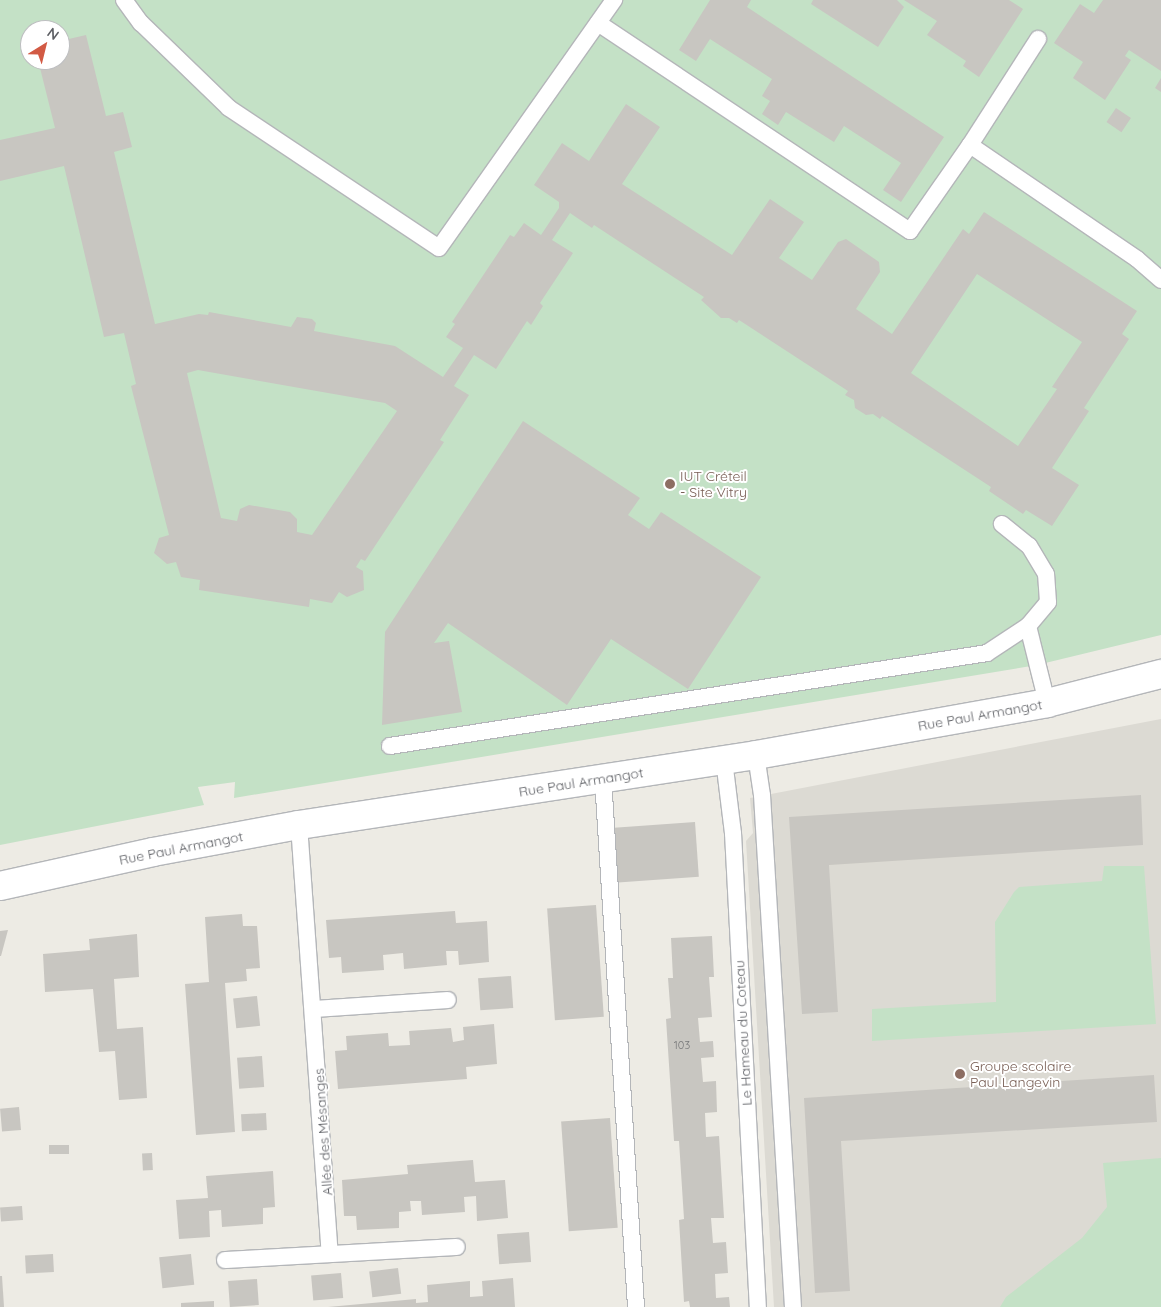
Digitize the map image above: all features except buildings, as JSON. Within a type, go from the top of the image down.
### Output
[{"type":"street","name":"Rue Paul Armangot","points":[[0,886],[153,852],[300,825],[756,756],[1048,703],[1161,674]]},
{"type":"lane","points":[[124,0],[141,23],[228,108],[439,248],[614,0]]},
{"type":"lane","points":[[598,23],[910,231],[970,145],[1038,39]]},
{"type":"lane","points":[[970,145],[1137,259],[1161,280]]},
{"type":"lane","points":[[390,746],[987,653],[1028,626],[1048,602],[1046,574],[1029,546],[1002,524]]},
{"type":"lane","points":[[1028,626],[1048,703]]},
{"type":"lane","points":[[756,756],[762,796],[792,1307]]},
{"type":"lane","name":"Le Hameau du Coteau","points":[[724,760],[733,833],[758,1307]]},
{"type":"lane","points":[[603,778],[636,1307]]},
{"type":"lane","name":"Allée des Mésanges","points":[[300,825],[315,1010],[330,1254]]},
{"type":"lane","points":[[315,1010],[448,1000]]},
{"type":"lane","points":[[225,1260],[457,1247]]},
{"type":"shaded area","name":"Groupe scolaire Paul Langevin","points":[[1161,719],[1161,1307],[774,1307],[746,841],[753,833],[750,798]]},
{"type":"green space","points":[[0,0],[1161,0],[1161,635],[1037,665],[234,798],[235,782],[198,787],[204,805],[0,845]]},
{"type":"green space","points":[[1104,866],[1144,866],[1156,1024],[872,1041],[872,1009],[996,1002],[995,922],[1014,892],[1019,887],[1102,881]]},
{"type":"green space","points":[[1161,1158],[1161,1307],[1000,1307],[1006,1297],[1082,1238],[1107,1207],[1103,1163]]},
{"type":"place","name":"IUT Créteil - Site Vitry","points":[[670,484]]},
{"type":"place","name":"Groupe scolaire Paul Langevin","points":[[960,1074]]}]
